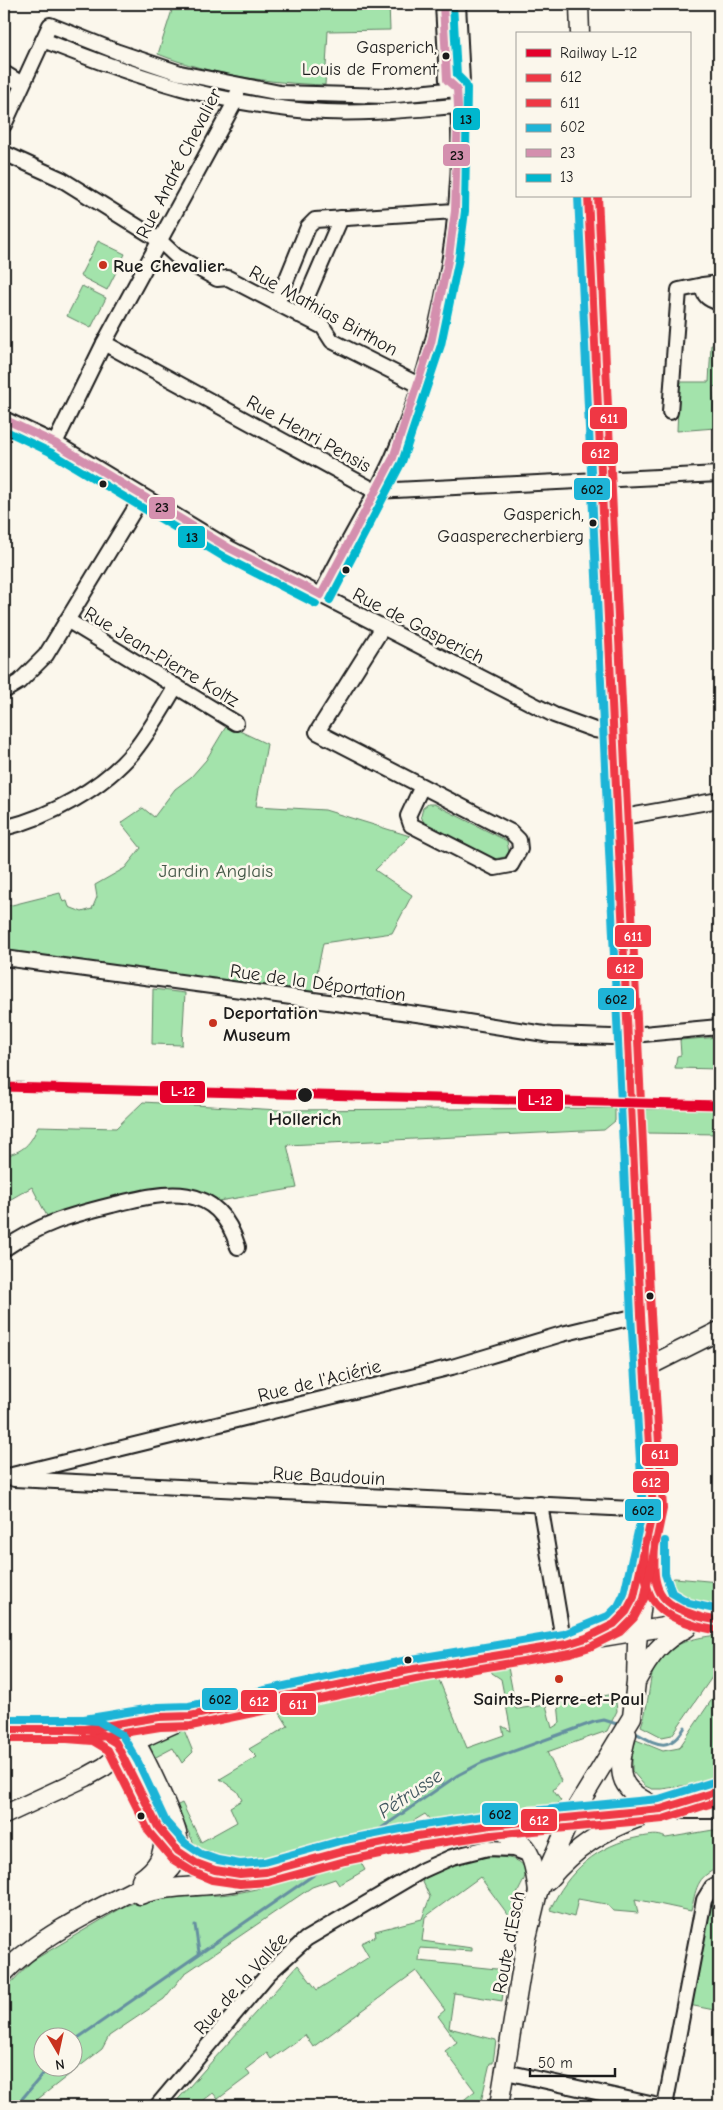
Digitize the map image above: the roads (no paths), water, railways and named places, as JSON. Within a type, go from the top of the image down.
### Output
[{"type":"main road","points":[[579,4],[580,32]]},
{"type":"main road","points":[[588,198],[654,1580],[664,1602],[674,1609],[715,1620]]},
{"type":"main road","points":[[645,1368],[719,1331]]},
{"type":"main road","points":[[652,1510],[638,1632],[636,1682],[632,1717],[622,1738],[620,1762],[623,1782],[632,1792],[662,1810]]},
{"type":"main road","points":[[564,1645],[603,1631],[615,1624],[630,1608],[637,1587],[652,1510]]},
{"type":"main road","points":[[85,1730],[112,1723],[159,1717],[190,1716],[443,1664],[715,1620]]},
{"type":"main road","points":[[636,1682],[646,1662],[664,1642],[715,1620]]},
{"type":"main road","points":[[4,1815],[86,1777],[128,1747],[190,1716]]},
{"type":"main road","points":[[112,1723],[126,1730],[128,1747],[164,1836],[178,1851],[196,1863],[215,1870],[240,1874],[266,1872]]},
{"type":"main road","points":[[4,1729],[85,1730],[107,1736],[128,1747],[173,1821],[178,1837],[177,1860],[168,1872],[39,1944],[4,1973]]},
{"type":"main road","name":"Route d'Esch","points":[[499,2106],[526,1942],[538,1892],[571,1818],[622,1738]]},
{"type":"main road","points":[[538,1892],[574,1852],[608,1830],[719,1791]]},
{"type":"main road","points":[[93,1913],[148,1892],[228,1884],[344,1851],[417,1836],[491,1825],[662,1810],[719,1800]]},
{"type":"main road","points":[[491,1825],[519,1840],[531,1856],[538,1892]]},
{"type":"main road","points":[[93,1913],[154,1870],[164,1850],[164,1836]]},
{"type":"street","points":[[443,4],[448,80],[457,89]]},
{"type":"street","points":[[321,595],[393,458],[419,385],[441,300],[455,211],[457,89],[462,81],[458,4]]},
{"type":"street","points":[[4,125],[50,25],[118,52],[180,73],[280,93],[325,96],[387,96],[457,89]]},
{"type":"street","points":[[44,37],[112,68],[176,88],[235,102],[327,112],[386,111],[458,106]]},
{"type":"street","points":[[112,68],[118,52]]},
{"type":"street","points":[[4,73],[22,84]]},
{"type":"street","name":"Rue André Chevalier","points":[[55,443],[104,344],[235,102],[238,86]]},
{"type":"street","name":"Rue Mathias Birthon","points":[[4,153],[61,179],[159,240],[176,256],[217,279],[228,278],[323,327],[332,340],[419,385]]},
{"type":"street","points":[[277,303],[308,227],[315,220],[455,211]]},
{"type":"street","points":[[299,315],[341,218]]},
{"type":"street","points":[[670,412],[679,290],[703,284],[719,283]]},
{"type":"street","points":[[703,284],[703,293],[707,299],[719,303]]},
{"type":"street","name":"Rue Henri Pensis","points":[[104,344],[376,491],[719,474]]},
{"type":"street","name":"Rue de Gasperich","points":[[4,419],[55,443],[229,548],[570,722],[614,733]]},
{"type":"street","points":[[4,691],[19,682],[41,661],[142,497]]},
{"type":"street","name":"Rue Jean-Pierre Koltz","points":[[67,620],[236,723]]},
{"type":"street","points":[[383,627],[317,732],[422,786],[511,832],[519,840],[520,850],[511,865],[495,868],[411,825],[408,816],[422,786]]},
{"type":"street","points":[[4,828],[48,815],[90,790],[134,751],[176,686]]},
{"type":"street","points":[[618,818],[719,800]]},
{"type":"street","name":"Rue de la Déportation","points":[[4,958],[414,1013],[551,1035],[593,1038],[719,1026]]},
{"type":"street","points":[[4,1249],[46,1223],[152,1195],[174,1193],[194,1197],[215,1209],[228,1225],[238,1247]]},
{"type":"street","name":"Rue de l'Aciérie","points":[[4,1477],[452,1367],[562,1334],[641,1315]]},
{"type":"street","name":"Rue Baudouin","points":[[4,1477],[652,1510]]},
{"type":"street","points":[[540,1504],[564,1645]]},
{"type":"street","points":[[662,1810],[719,1811]]},
{"type":"street","name":"Rue de la Vallée","points":[[158,2106],[269,1973],[306,1939],[423,1870],[452,1857],[488,1848],[514,1849],[531,1856]]},
{"type":"street","points":[[665,2106],[704,1900],[712,1887],[719,1883]]},
{"type":"street","points":[[506,2072],[659,2106]]},
{"type":"waterway","name":"Pétrusse","points":[[367,1838],[458,1775],[481,1763],[594,1722],[604,1720],[620,1725]]},
{"type":"waterway","name":"Pétrusse","points":[[632,1731],[654,1742],[667,1744],[679,1736],[685,1727]]},
{"type":"waterway","name":"Pétrusse","points":[[82,2035],[331,1863]]},
{"type":"waterway","points":[[195,1925],[199,1952]]},
{"type":"waterway","name":"Pétrusse","points":[[16,2106],[40,2078]]},
{"type":"railway","points":[[4,1082],[137,1090]]},
{"type":"rail line","name":"L-12","points":[[4,1087],[719,1105]]},
{"type":"place","name":"Gasperich, Louis de Froment","points":[[446,56]]},
{"type":"place","name":"Rue Chevalier","points":[[103,265]]},
{"type":"place","name":"Gasperich, Gaasperecherbierg","points":[[593,523]]},
{"type":"place","name":"Deportation Museum","points":[[213,1023]]},
{"type":"place","name":"Hollerich","points":[[305,1095]]},
{"type":"place","name":"Saints-Pierre-et-Paul","points":[[559,1679]]},
{"type":"park label","name":"Jardin Anglais","points":[[216,870]]}]
